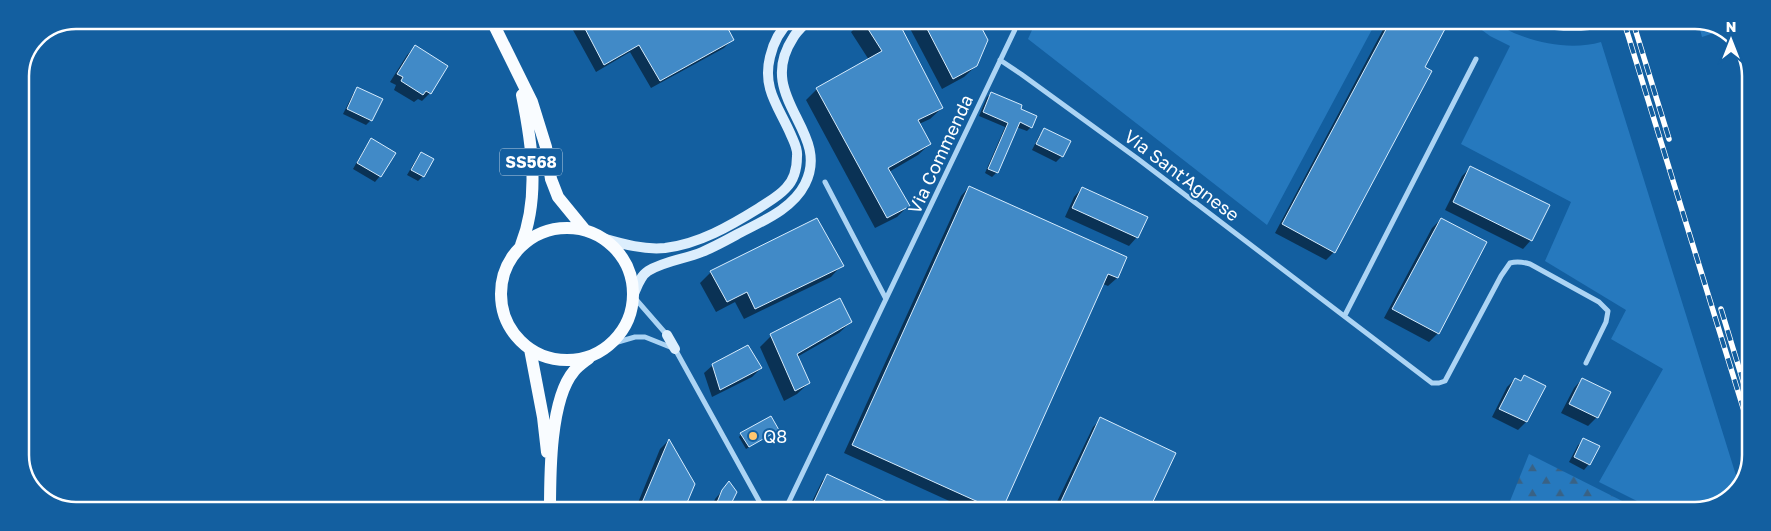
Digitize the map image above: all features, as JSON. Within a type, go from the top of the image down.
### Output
[{"type":"main road","name":"SS568","points":[[496,29],[532,102],[541,128],[558,197],[585,230]]},
{"type":"main road","name":"SS568","points":[[518,76],[530,133],[532,176],[528,228],[520,247]]},
{"type":"main road","points":[[550,502],[550,474],[556,418],[566,385],[574,370],[593,355],[612,344],[620,334],[632,310],[634,296],[633,285],[626,263],[616,249],[602,238],[585,230],[571,228],[550,231],[531,239],[520,247],[504,274],[502,306],[509,325],[514,334],[530,349],[545,356],[561,360],[572,360],[593,355]]},
{"type":"main road","points":[[530,349],[543,418],[550,474]]},
{"type":"street","points":[[602,238],[634,248],[664,248],[682,245],[718,231],[773,199],[787,188],[795,172],[798,154],[769,88],[768,66],[776,42],[785,29]]},
{"type":"street","points":[[760,502],[667,335],[634,296],[640,280],[647,271],[666,263],[704,252],[765,220],[788,206],[798,196],[806,183],[809,172],[809,147],[785,97],[781,79],[786,50],[793,36],[800,29]]},
{"type":"street","name":"Via Commenda","points":[[789,502],[1015,29]]},
{"type":"street","points":[[1345,316],[1476,59]]},
{"type":"street","name":"Via Sant'Agnese","points":[[1000,60],[1084,119],[1432,383],[1439,384],[1446,381],[1505,269],[1510,263],[1522,262],[1530,264],[1599,302],[1608,311],[1606,322],[1586,363]]},
{"type":"street","points":[[825,182],[886,299]]},
{"type":"street","points":[[612,344],[636,336],[645,337],[675,349]]},
{"type":"green space","points":[[1032,29],[1372,29],[1267,225],[1028,39]]},
{"type":"green space","points":[[1480,29],[1506,29],[1524,37],[1557,45],[1579,46],[1601,42],[1737,477],[1719,496],[1710,500],[1695,502],[1639,502],[1599,482],[1663,369],[1611,339],[1626,310],[1545,261],[1571,202],[1461,144],[1510,46]]},
{"type":"green space","points":[[1700,29],[1715,33],[1702,37]]},
{"type":"green space","points":[[1529,454],[1624,502],[1510,502]]},
{"type":"building","points":[[585,29],[728,29],[734,40],[660,81],[639,45],[604,65]]},
{"type":"building","points":[[868,29],[902,29],[943,108],[918,120],[931,144],[888,168],[910,206],[887,218],[816,88],[882,51]]},
{"type":"building","points":[[927,29],[982,29],[988,40],[977,66],[953,79]]},
{"type":"building","points":[[1386,29],[1445,29],[1425,67],[1432,71],[1335,253],[1282,224]]},
{"type":"building","points":[[415,45],[448,66],[431,94],[426,91],[423,95],[401,81],[403,77],[397,74]]},
{"type":"building","points":[[357,87],[383,99],[372,121],[347,109]]},
{"type":"building","points":[[991,92],[1022,105],[1021,109],[1037,116],[1032,128],[1020,122],[998,173],[988,169],[1008,123],[983,112]]},
{"type":"building","points":[[1044,128],[1071,141],[1063,157],[1036,144]]},
{"type":"building","points":[[371,138],[396,153],[381,177],[357,163]]},
{"type":"building","points":[[421,152],[434,159],[424,177],[411,170]]},
{"type":"building","points":[[1470,166],[1550,205],[1532,241],[1453,202]]},
{"type":"building","points":[[969,186],[1127,257],[1118,278],[1108,274],[1006,502],[978,502],[852,445]]},
{"type":"building","points":[[1082,187],[1148,217],[1138,238],[1072,208]]},
{"type":"building","points":[[817,218],[844,266],[755,309],[747,292],[727,302],[710,271]]},
{"type":"building","points":[[1441,218],[1487,242],[1439,334],[1392,309]]},
{"type":"building","points":[[840,298],[852,322],[797,354],[810,383],[795,391],[770,334]]},
{"type":"building","points":[[748,345],[762,368],[720,390],[712,364]]},
{"type":"building","points":[[1524,375],[1546,386],[1527,422],[1499,409],[1515,378],[1521,381]]},
{"type":"building","points":[[1582,378],[1611,392],[1598,418],[1569,404]]},
{"type":"building","points":[[771,416],[779,430],[749,447],[740,433]]},
{"type":"building","points":[[1100,417],[1176,453],[1153,502],[1061,502]]},
{"type":"building","points":[[1583,438],[1600,446],[1590,465],[1574,457]]},
{"type":"building","points":[[669,439],[695,484],[687,502],[642,502]]},
{"type":"building","points":[[827,474],[887,502],[814,502]]},
{"type":"building","points":[[729,481],[737,492],[732,502],[717,502],[722,490]]},
{"type":"railway","points":[[1626,29],[1742,404]]},
{"type":"railway","points":[[1635,29],[1669,139]]},
{"type":"railway","points":[[1721,309],[1742,378]]},
{"type":"place","name":"Q8","points":[[753,436]]}]
